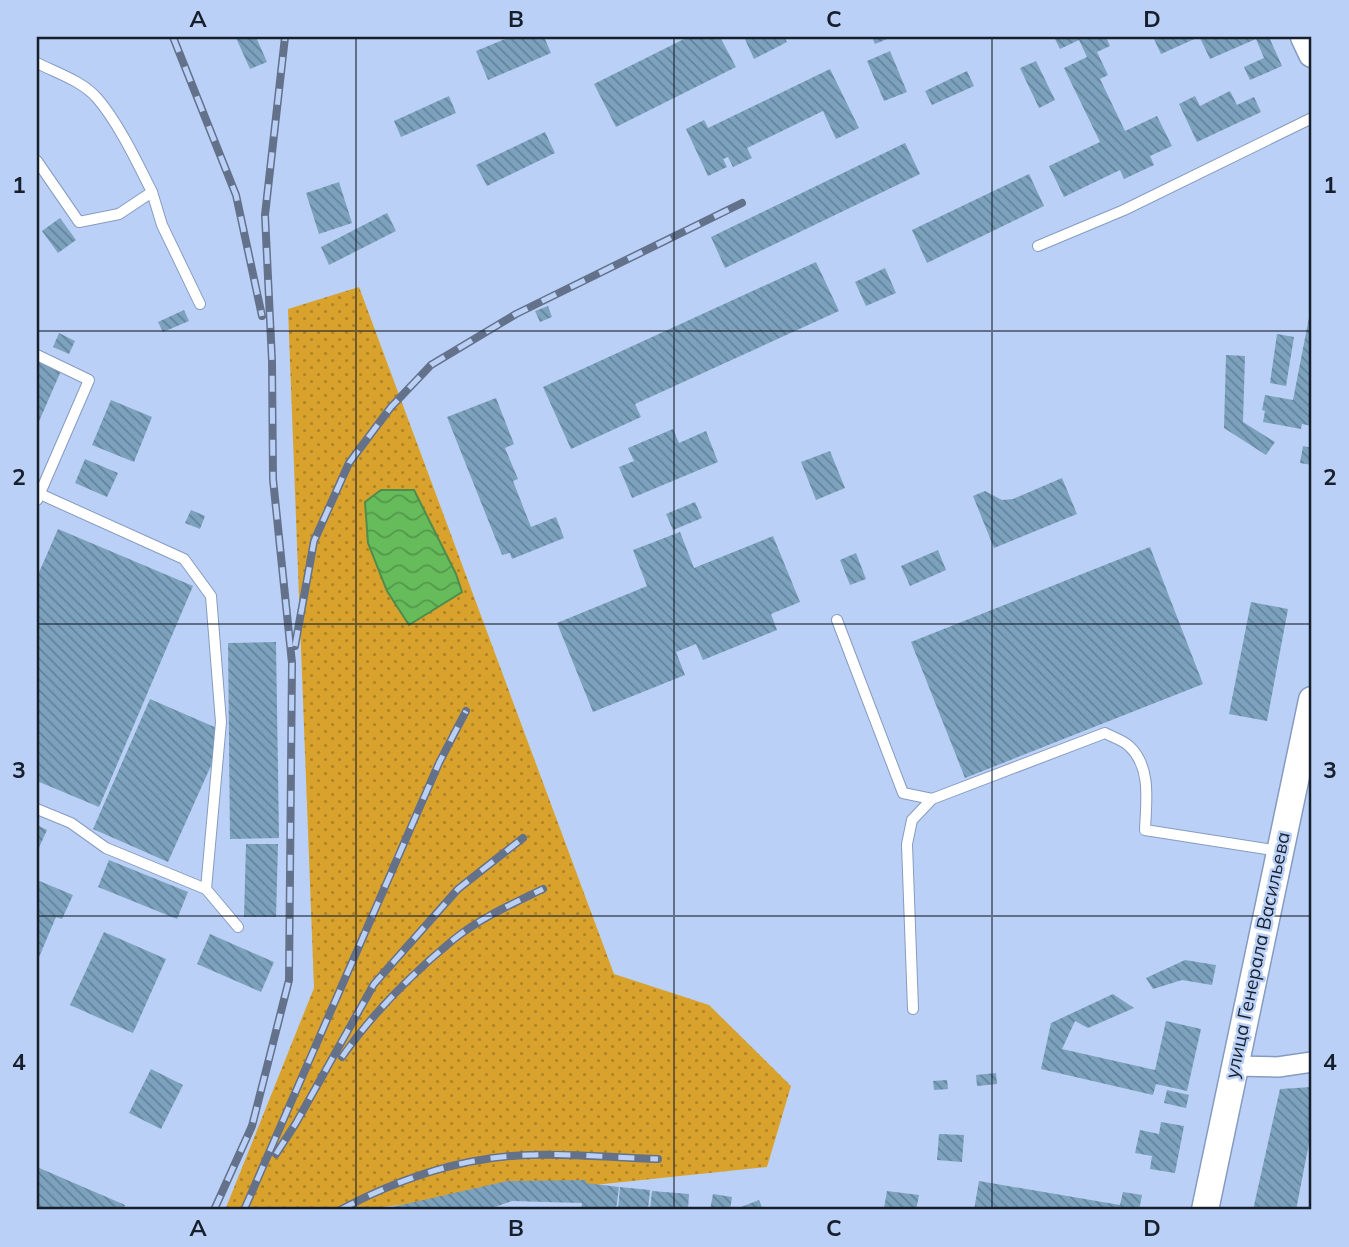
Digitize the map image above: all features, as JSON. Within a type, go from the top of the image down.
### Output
[{"type":"main road","points":[[1304,37],[1312,54]]},
{"type":"main road","name":"улица Генерала Васильева","points":[[1205,1210],[1233,1066],[1312,700]]},
{"type":"street","points":[[1233,1066],[1278,1067],[1312,1062]]},
{"type":"lane","points":[[37,63],[78,83],[97,98],[131,151],[152,192],[162,225],[200,304]]},
{"type":"lane","points":[[1038,246],[1124,210],[1312,118]]},
{"type":"lane","points":[[37,161],[79,222],[119,214],[152,192]]},
{"type":"lane","points":[[37,355],[89,380],[38,497],[184,559],[211,596],[221,722],[206,889]]},
{"type":"lane","points":[[837,620],[903,793],[932,799]]},
{"type":"lane","points":[[913,1009],[907,844],[912,820],[932,799],[1105,733],[1128,745],[1140,760],[1147,787],[1145,830],[1280,851]]},
{"type":"lane","points":[[37,809],[71,822],[106,848],[206,889],[238,927]]},
{"type":"shaded area","points":[[359,287],[614,974],[709,1005],[791,1086],[767,1167],[353,1210],[225,1210],[314,988],[288,309]]},
{"type":"water","points":[[381,490],[414,490],[456,574],[462,592],[409,625],[387,591],[368,543],[365,502]]},
{"type":"building","points":[[256,37],[267,62],[250,69],[236,38]]},
{"type":"building","points":[[510,37],[544,37],[551,53],[488,80],[476,51]]},
{"type":"building","points":[[688,37],[720,37],[736,67],[616,127],[594,84]]},
{"type":"building","points":[[744,37],[784,37],[787,42],[754,59]]},
{"type":"building","points":[[872,37],[892,37],[875,44]]},
{"type":"building","points":[[1054,37],[1106,37],[1110,46],[1097,52],[1108,75],[1100,79],[1125,131],[1157,116],[1172,146],[1150,156],[1154,165],[1124,179],[1120,170],[1064,197],[1049,166],[1100,142],[1064,68],[1087,57],[1079,40],[1060,49]]},
{"type":"building","points":[[1153,37],[1199,37],[1161,54]]},
{"type":"building","points":[[1269,37],[1282,66],[1250,80],[1244,67],[1264,58],[1256,39],[1210,59],[1200,38]]},
{"type":"building","points":[[890,51],[907,92],[884,101],[867,61]]},
{"type":"building","points":[[1036,61],[1055,100],[1039,108],[1020,68]]},
{"type":"building","points":[[830,69],[859,128],[836,139],[823,111],[747,148],[752,158],[733,167],[728,157],[723,159],[727,167],[708,176],[686,129],[704,120],[708,128]]},
{"type":"building","points":[[967,71],[974,86],[932,105],[925,91]]},
{"type":"building","points":[[1230,91],[1237,105],[1254,97],[1261,112],[1197,142],[1179,104],[1195,96],[1200,106]]},
{"type":"building","points":[[449,96],[456,113],[401,137],[394,121]]},
{"type":"building","points":[[545,132],[555,153],[487,186],[476,165]]},
{"type":"building","points":[[905,143],[920,174],[725,268],[711,237]]},
{"type":"building","points":[[1029,174],[1044,206],[927,263],[912,230]]},
{"type":"building","points":[[339,182],[352,223],[319,234],[306,193]]},
{"type":"building","points":[[387,213],[396,231],[329,265],[321,247]]},
{"type":"building","points":[[60,218],[76,240],[58,253],[42,231]]},
{"type":"building","points":[[816,262],[839,311],[635,404],[641,417],[571,449],[543,387]]},
{"type":"building","points":[[885,268],[896,293],[866,306],[855,282]]},
{"type":"building","points":[[548,306],[552,317],[540,322],[535,311]]},
{"type":"building","points":[[1311,307],[1312,426],[1302,424],[1301,429],[1263,422],[1265,395],[1293,400]]},
{"type":"building","points":[[184,310],[189,321],[163,332],[158,322]]},
{"type":"building","points":[[59,333],[75,341],[69,354],[53,347]]},
{"type":"building","points":[[1277,334],[1294,337],[1286,386],[1270,383]]},
{"type":"building","points":[[1226,355],[1245,356],[1243,422],[1275,442],[1266,455],[1224,428]]},
{"type":"building","points":[[37,360],[61,371],[37,426]]},
{"type":"building","points":[[496,398],[514,444],[505,448],[518,479],[513,481],[531,527],[556,517],[564,538],[512,559],[510,553],[502,555],[447,417]]},
{"type":"building","points":[[111,400],[152,417],[134,462],[92,445]]},
{"type":"building","points":[[673,429],[679,443],[706,431],[718,462],[632,498],[619,467],[634,461],[628,448]]},
{"type":"building","points":[[1303,446],[1312,448],[1312,465],[1300,463]]},
{"type":"building","points":[[830,451],[845,488],[816,500],[801,462]]},
{"type":"building","points":[[85,459],[118,473],[107,497],[75,483]]},
{"type":"building","points":[[1062,478],[1077,514],[994,548],[973,496],[985,491],[1002,500],[1013,499]]},
{"type":"building","points":[[695,502],[702,518],[673,530],[666,514]]},
{"type":"building","points":[[191,510],[205,516],[200,529],[185,523]]},
{"type":"building","points":[[58,529],[193,586],[99,807],[37,781],[37,577]]},
{"type":"building","points":[[680,532],[694,568],[773,536],[800,602],[771,614],[777,630],[703,660],[696,644],[676,652],[685,675],[593,712],[557,623],[647,586],[633,550]]},
{"type":"building","points":[[1150,547],[1203,684],[965,778],[911,642]]},
{"type":"building","points":[[938,550],[946,570],[910,586],[901,566]]},
{"type":"building","points":[[856,553],[866,579],[850,585],[840,560]]},
{"type":"building","points":[[1251,602],[1288,609],[1267,721],[1229,714]]},
{"type":"building","points":[[276,642],[279,838],[230,839],[228,643]]},
{"type":"building","points":[[150,699],[226,732],[168,862],[93,829]]},
{"type":"building","points":[[37,825],[47,830],[37,852]]},
{"type":"building","points":[[246,844],[278,844],[276,917],[244,917]]},
{"type":"building","points":[[109,860],[188,892],[177,919],[98,887]]},
{"type":"building","points":[[37,880],[73,895],[62,919],[56,917],[37,962]]},
{"type":"building","points":[[104,932],[166,959],[133,1033],[70,1005]]},
{"type":"building","points":[[210,934],[274,962],[261,992],[197,964]]},
{"type":"building","points":[[1185,960],[1216,965],[1212,985],[1182,980],[1153,989],[1146,978]]},
{"type":"building","points":[[1113,994],[1134,1008],[1088,1028],[1075,1021],[1062,1049],[1155,1070],[1166,1021],[1201,1029],[1187,1091],[1156,1084],[1153,1095],[1041,1069],[1051,1023]]},
{"type":"building","points":[[151,1069],[183,1085],[161,1129],[129,1113]]},
{"type":"building","points":[[996,1073],[997,1084],[977,1086],[976,1075]]},
{"type":"building","points":[[947,1080],[948,1089],[934,1090],[933,1081]]},
{"type":"building","points":[[1312,1087],[1312,1128],[1296,1210],[1253,1210],[1280,1089]]},
{"type":"building","points":[[1167,1090],[1189,1095],[1186,1108],[1164,1103]]},
{"type":"building","points":[[1161,1122],[1184,1126],[1175,1173],[1150,1169],[1152,1156],[1135,1153],[1140,1130],[1159,1134]]},
{"type":"building","points":[[939,1134],[964,1135],[962,1162],[937,1160]]},
{"type":"building","points":[[37,1167],[125,1205],[123,1210],[37,1210]]},
{"type":"building","points":[[586,1180],[586,1183],[619,1187],[616,1210],[581,1210],[582,1203],[512,1201],[486,1210],[388,1208],[507,1181]]},
{"type":"building","points":[[979,1181],[1120,1205],[1123,1192],[1142,1195],[1139,1210],[974,1210]]},
{"type":"building","points":[[620,1187],[650,1190],[648,1210],[618,1210]]},
{"type":"building","points":[[652,1191],[689,1194],[688,1210],[650,1210]]},
{"type":"building","points":[[887,1191],[919,1195],[916,1210],[884,1208]]},
{"type":"building","points":[[713,1194],[732,1197],[730,1210],[710,1210]]},
{"type":"building","points":[[759,1200],[763,1210],[733,1210]]},
{"type":"railway","points":[[173,37],[236,195],[262,316]]},
{"type":"railway","points":[[214,1210],[252,1126],[289,980],[292,663],[273,479],[272,361],[265,215],[285,37]]},
{"type":"railway","points":[[295,646],[314,541],[349,463],[391,407],[431,365],[516,314],[742,203]]},
{"type":"railway","points":[[244,1210],[439,763],[466,711]]},
{"type":"railway","points":[[276,1154],[374,984],[458,889],[523,838]]},
{"type":"railway","points":[[342,1057],[366,1025],[394,995],[453,940],[485,918],[543,889]]},
{"type":"railway","points":[[340,1210],[408,1180],[479,1160],[545,1155],[658,1159]]}]
